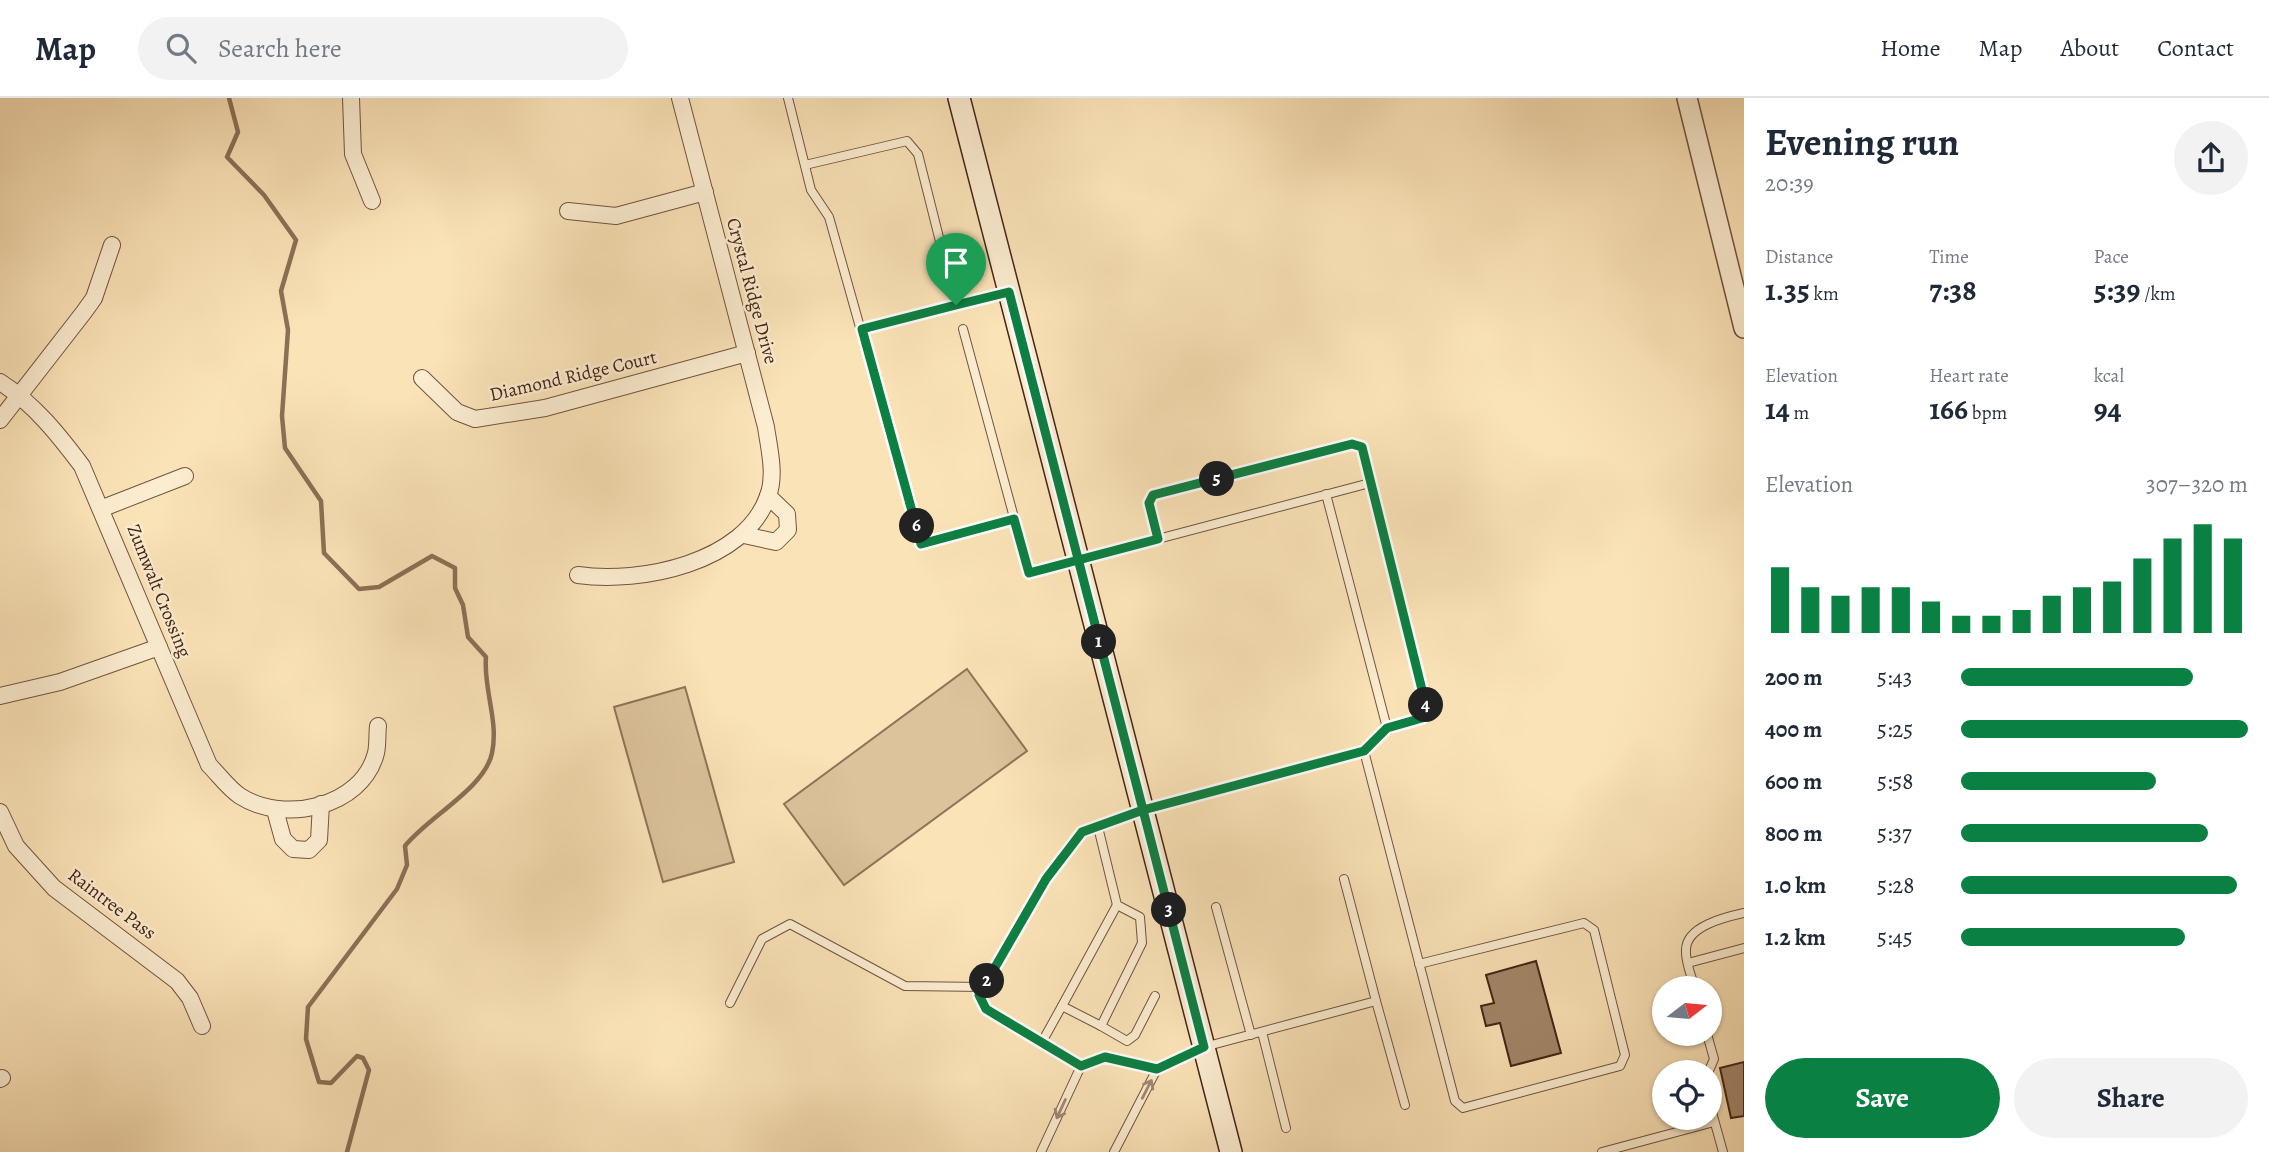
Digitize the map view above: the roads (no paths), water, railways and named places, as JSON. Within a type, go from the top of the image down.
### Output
[{"type":"main road","points":[[959,98],[1231,1152]]},
{"type":"street","points":[[351,98],[354,154],[372,201]]},
{"type":"street","name":"Crystal Ridge Drive","points":[[578,575],[609,580],[658,570],[720,552],[744,535],[768,496],[772,475],[766,427],[680,98]]},
{"type":"street","points":[[1687,98],[1744,328]]},
{"type":"street","points":[[568,211],[616,216],[705,192]]},
{"type":"street","points":[[0,420],[89,305],[112,245]]},
{"type":"street","name":"Diamond Ridge Court","points":[[422,378],[457,412],[475,419],[545,408],[747,353]]},
{"type":"street","name":"Zumwalt Crossing","points":[[0,382],[20,395],[56,430],[82,466],[103,508],[209,765],[239,796],[275,810],[297,811],[339,798],[363,777],[375,754],[378,726]]},
{"type":"street","points":[[103,508],[185,476]]},
{"type":"street","points":[[744,535],[776,542],[788,530],[787,514],[768,496]]},
{"type":"street","points":[[0,696],[60,682],[159,647]]},
{"type":"street","points":[[275,810],[282,839],[293,849],[309,850],[319,840],[321,804]]},
{"type":"street","name":"Raintree Pass","points":[[0,812],[16,846],[54,888],[177,981],[190,998],[202,1026]]},
{"type":"lane","points":[[788,98],[811,190],[829,217],[921,544],[1014,519]]},
{"type":"lane","points":[[805,165],[907,141],[918,154],[956,305]]},
{"type":"lane","points":[[862,329],[1009,292]]},
{"type":"lane","points":[[963,329],[1029,573],[1370,483]]},
{"type":"lane","points":[[1081,1066],[986,1009],[979,995],[1046,879],[1082,832],[1143,810],[1364,751],[1387,728],[1422,718],[1427,710],[1362,447],[1352,444],[1153,495],[1149,503],[1158,539]]},
{"type":"lane","points":[[1326,494],[1387,728]]},
{"type":"lane","points":[[1364,751],[1419,964],[1455,1101],[1464,1108],[1620,1066],[1625,1055],[1594,930],[1584,923],[1419,964]]},
{"type":"lane","points":[[1042,1042],[1117,905],[1098,827]]},
{"type":"lane","points":[[1344,879],[1405,1105]]},
{"type":"lane","points":[[1101,1026],[1142,943],[1140,917],[1117,905]]},
{"type":"lane","points":[[1216,907],[1251,1035]]},
{"type":"lane","points":[[1692,976],[1685,950],[1695,934],[1719,919],[1744,913]]},
{"type":"lane","points":[[730,1003],[762,939],[790,924],[905,986],[984,986]]},
{"type":"lane","points":[[1688,963],[1744,948]]},
{"type":"lane","points":[[1062,1006],[1127,1041],[1135,1035],[1155,996]]},
{"type":"lane","points":[[1114,1152],[1157,1069],[1204,1047],[1376,1002]]},
{"type":"lane","points":[[1262,1032],[1286,1128]]},
{"type":"lane","points":[[1041,1152],[1081,1066],[1105,1057],[1157,1069]]},
{"type":"lane","points":[[1602,1152],[1684,1130]]},
{"type":"lane","points":[[1716,1130],[1723,1152]]},
{"type":"waterway","points":[[229,98],[238,132],[227,157],[264,195],[296,240],[281,291],[288,330],[282,416],[285,448],[321,501],[324,553],[359,589],[379,587],[432,556],[455,568],[455,588],[463,605],[468,637],[486,657],[494,729],[492,753],[487,766],[467,790],[405,846],[407,865],[397,889],[308,1007],[306,1039],[319,1082],[331,1083],[357,1056],[363,1058],[369,1070],[347,1152]]}]
